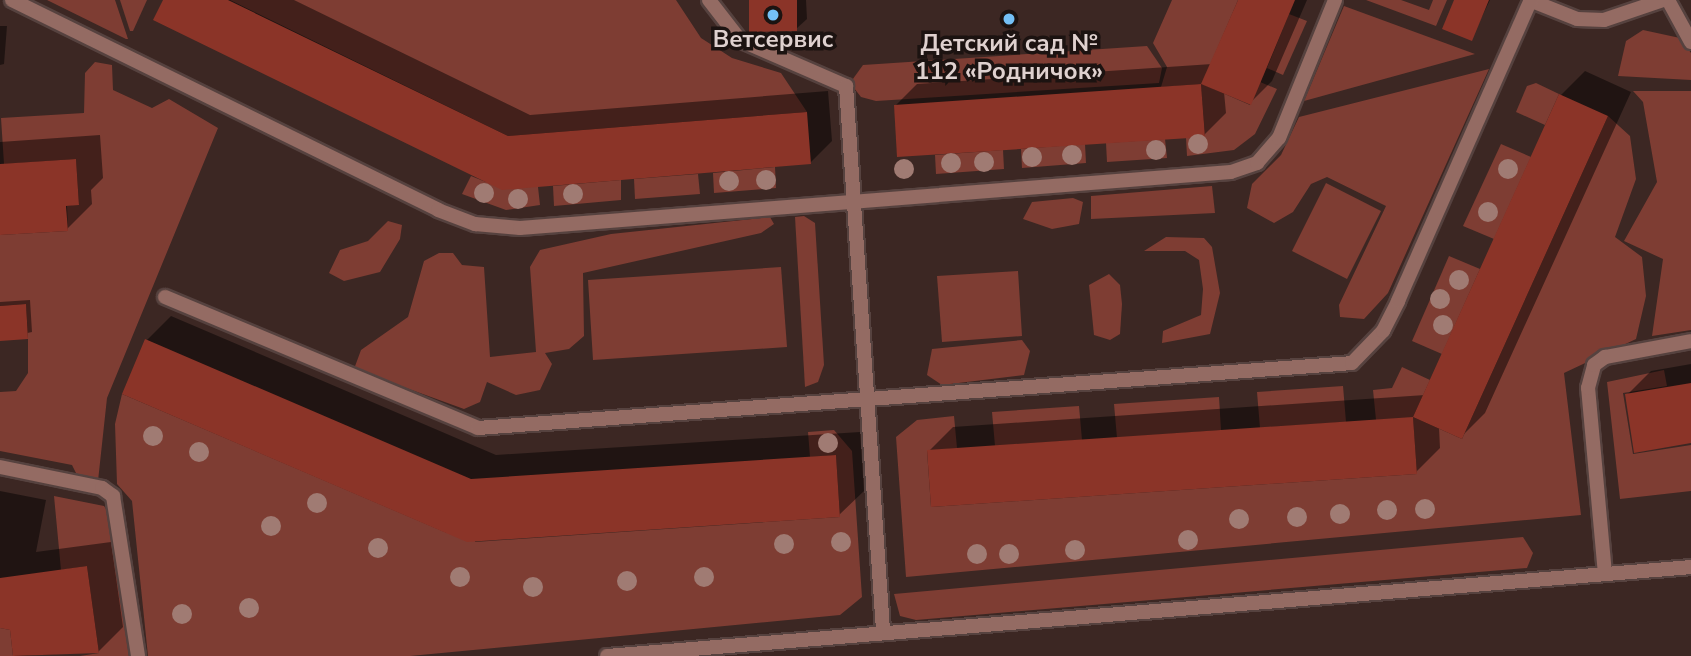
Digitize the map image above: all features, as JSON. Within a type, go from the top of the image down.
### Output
[{"type":"street","points":[[12,0],[475,224],[520,228],[1231,172],[1258,163],[1279,138],[1335,0]]},
{"type":"street","points":[[709,0],[740,40],[846,86],[883,630]]},
{"type":"street","points":[[165,297],[478,428],[866,397],[1352,363],[1382,331],[1398,301],[1532,1],[1577,19],[1609,20],[1665,0],[1691,42]]},
{"type":"street","points":[[1605,574],[1588,388],[1594,365],[1605,356],[1691,341]]},
{"type":"street","points":[[0,467],[102,488],[113,496],[138,656]]},
{"type":"street","points":[[607,656],[883,630],[1691,567]]},
{"type":"shaded area","points":[[47,0],[115,0],[128,39],[126,39]]},
{"type":"shaded area","points":[[120,0],[147,0],[133,31],[130,31]]},
{"type":"shaded area","points":[[230,0],[676,0],[701,38],[732,58],[781,73],[807,112],[508,136]]},
{"type":"shaded area","points":[[1172,0],[1238,0],[1202,84],[1250,105],[1260,82],[1277,89],[1255,134],[1234,150],[1187,156],[1186,138],[1205,136],[1201,84],[1161,87],[1167,67],[1153,43]]},
{"type":"shaded area","points":[[1366,0],[1401,0],[1429,10],[1433,0],[1447,0],[1436,26]]},
{"type":"shaded area","points":[[1344,6],[1475,54],[1304,101]]},
{"type":"shaded area","points":[[1289,14],[1307,21],[1283,75],[1267,68]]},
{"type":"shaded area","points":[[1643,30],[1680,38],[1691,53],[1691,80],[1618,76],[1626,41]]},
{"type":"shaded area","points":[[1147,46],[1162,68],[1159,83],[876,101],[861,97],[850,83],[863,65]]},
{"type":"shaded area","points":[[95,62],[112,65],[113,90],[152,108],[169,99],[218,128],[107,398],[98,481],[78,477],[72,465],[0,451],[0,392],[16,391],[28,373],[28,338],[26,304],[0,306],[0,235],[68,231],[67,206],[79,204],[76,159],[4,164],[1,118],[84,113],[85,73]]},
{"type":"shaded area","points":[[1489,69],[1388,293],[1364,319],[1340,317],[1339,305],[1386,206],[1327,177],[1311,184],[1293,212],[1274,223],[1247,208],[1252,184],[1281,155],[1299,117]]},
{"type":"shaded area","points":[[1536,83],[1559,94],[1545,125],[1516,112],[1527,86]]},
{"type":"shaded area","points":[[1633,91],[1691,91],[1691,330],[1652,336],[1663,259],[1624,241],[1657,182],[1643,102]]},
{"type":"shaded area","points":[[1608,116],[1630,136],[1636,179],[1615,237],[1642,257],[1646,296],[1636,339],[1564,373],[1581,515],[906,577],[896,437],[917,420],[954,416],[957,448],[927,451],[931,507],[1417,474],[1413,418],[1376,420],[1373,390],[1392,388],[1402,367],[1430,380],[1413,417],[1462,439]]},
{"type":"shaded area","points":[[508,136],[538,187],[540,205],[506,210],[462,194],[471,176],[486,182]]},
{"type":"shaded area","points":[[1165,139],[1167,158],[1107,162],[1106,143]]},
{"type":"shaded area","points":[[1085,144],[1086,163],[1022,168],[1021,149]]},
{"type":"shaded area","points":[[1501,144],[1531,157],[1494,239],[1463,226]]},
{"type":"shaded area","points":[[1003,150],[1004,169],[936,174],[935,155]]},
{"type":"shaded area","points":[[775,167],[776,188],[714,193],[713,173]]},
{"type":"shaded area","points":[[698,174],[700,194],[635,199],[634,179]]},
{"type":"shaded area","points":[[621,180],[621,200],[554,206],[553,186]]},
{"type":"shaded area","points":[[1326,183],[1381,211],[1347,279],[1292,251]]},
{"type":"shaded area","points":[[1212,186],[1215,213],[1091,219],[1091,196]]},
{"type":"shaded area","points":[[1073,198],[1083,202],[1079,224],[1052,229],[1023,219],[1032,202]]},
{"type":"shaded area","points":[[804,216],[815,223],[824,365],[818,382],[805,387],[795,217]]},
{"type":"shaded area","points":[[770,217],[774,224],[761,233],[583,273],[584,336],[569,349],[545,353],[552,364],[540,390],[516,395],[487,382],[480,402],[464,409],[354,369],[361,350],[408,317],[424,261],[439,253],[453,253],[462,265],[484,267],[490,357],[536,352],[530,267],[540,250],[611,234]]},
{"type":"shaded area","points":[[388,221],[402,225],[400,239],[380,272],[344,281],[329,273],[340,250],[368,241]]},
{"type":"shaded area","points":[[1166,237],[1204,238],[1212,247],[1220,293],[1210,334],[1162,343],[1163,331],[1201,315],[1203,289],[1199,260],[1185,251],[1144,251]]},
{"type":"shaded area","points":[[1449,256],[1480,269],[1442,354],[1412,341]]},
{"type":"shaded area","points":[[781,267],[787,347],[593,360],[588,280]]},
{"type":"shaded area","points":[[1018,271],[1022,336],[942,342],[937,276]]},
{"type":"shaded area","points":[[1109,274],[1120,285],[1122,304],[1120,334],[1110,340],[1094,335],[1089,285]]},
{"type":"shaded area","points":[[1022,340],[1030,351],[1024,375],[942,385],[927,375],[932,349]]},
{"type":"shaded area","points":[[1664,370],[1667,386],[1623,393],[1633,454],[1691,445],[1691,491],[1620,499],[1607,382]]},
{"type":"shaded area","points":[[1343,386],[1346,422],[1260,428],[1257,392]]},
{"type":"shaded area","points":[[122,394],[447,533],[471,479],[475,542],[840,517],[836,455],[810,457],[808,432],[834,430],[852,451],[862,597],[840,615],[410,656],[148,656],[132,501],[117,484],[115,424]]},
{"type":"shaded area","points":[[1219,397],[1221,430],[1117,438],[1114,404]]},
{"type":"shaded area","points":[[1079,406],[1082,440],[995,446],[992,412]]},
{"type":"shaded area","points":[[54,496],[104,506],[110,515],[129,656],[80,656],[99,653],[87,566],[61,570]]},
{"type":"shaded area","points":[[1523,537],[1533,553],[1527,568],[916,620],[900,616],[894,594]]},
{"type":"shaded area","points":[[0,628],[10,630],[13,656],[0,656]]},
{"type":"building","points":[[163,0],[228,0],[508,136],[807,112],[811,164],[502,190],[153,20]]},
{"type":"building","name":"Ветсервис","points":[[749,0],[797,0],[797,31],[749,32]]},
{"type":"building","points":[[1238,0],[1295,0],[1251,105],[1201,84]]},
{"type":"building","points":[[1454,0],[1489,0],[1472,41],[1442,29]]},
{"type":"building","points":[[1201,84],[1205,137],[897,157],[894,105]]},
{"type":"building","points":[[1559,94],[1608,116],[1462,439],[1413,417]]},
{"type":"building","points":[[76,159],[79,205],[66,206],[68,231],[0,235],[0,164]]},
{"type":"building","points":[[26,304],[28,339],[0,341],[0,306]]},
{"type":"building","points":[[145,339],[471,479],[836,455],[840,517],[467,542],[122,394]]},
{"type":"building","points":[[1691,383],[1691,443],[1634,453],[1625,394]]},
{"type":"building","points":[[1413,417],[1417,474],[931,507],[927,450]]},
{"type":"building","points":[[87,566],[99,653],[13,656],[10,630],[0,628],[0,578]]},
{"type":"place","name":"Ветсервис","points":[[773,15]]},
{"type":"place","name":"Детский сад № 112 «Родничок»","points":[[1009,19]]}]
